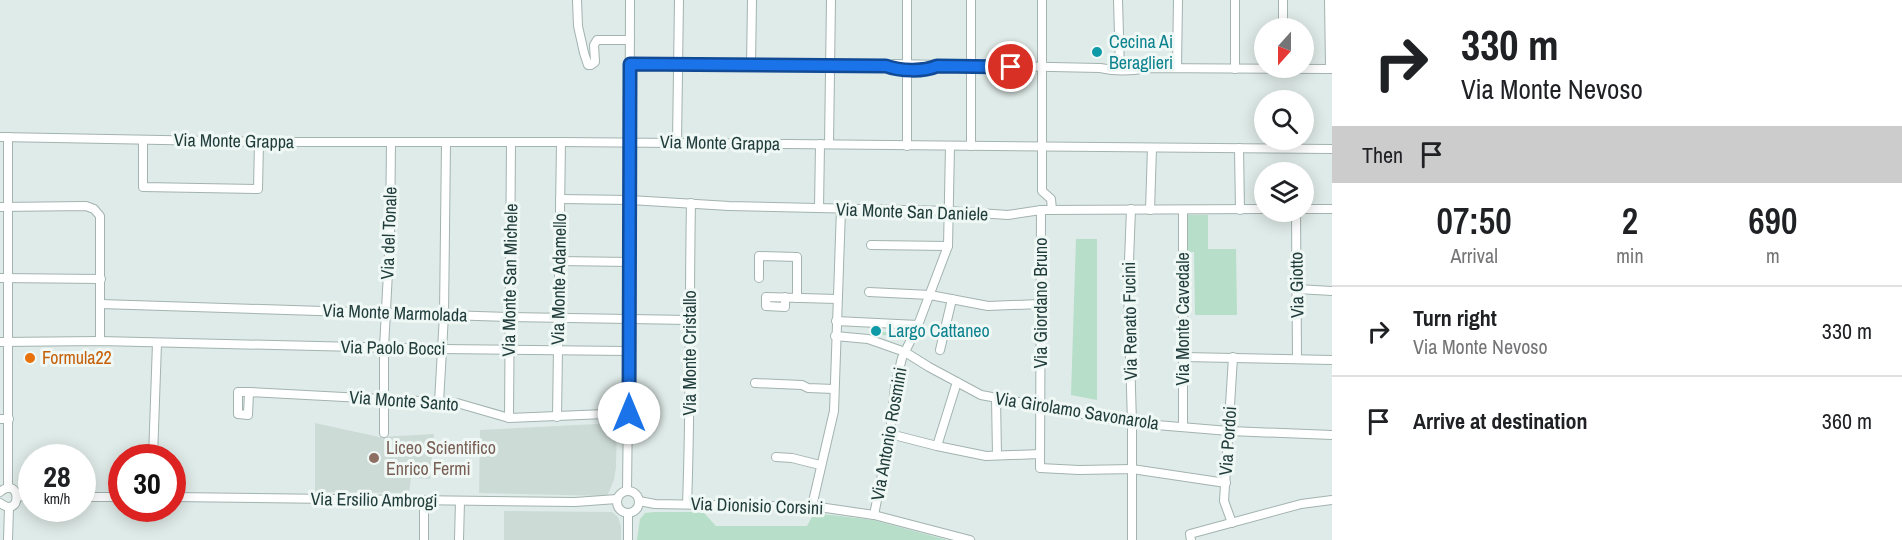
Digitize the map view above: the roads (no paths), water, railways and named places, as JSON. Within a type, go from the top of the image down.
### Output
[{"type":"street","points":[[577,0],[578,26],[588,65],[595,62],[594,45],[597,40],[630,40]]},
{"type":"street","points":[[627,491],[630,0]]},
{"type":"street","points":[[677,143],[679,0]]},
{"type":"street","points":[[751,65],[752,0]]},
{"type":"street","points":[[819,208],[830,66],[831,0]]},
{"type":"street","points":[[907,0],[907,146]]},
{"type":"street","points":[[970,146],[971,0]]},
{"type":"street","points":[[1042,0],[1042,191],[1051,199],[1052,210]]},
{"type":"street","points":[[1118,0],[1120,67]]},
{"type":"street","points":[[1177,68],[1178,0]]},
{"type":"street","points":[[1235,0],[1235,69]]},
{"type":"street","points":[[1283,0],[1283,18]]},
{"type":"street","points":[[1314,69],[1331,69],[1329,0]]},
{"type":"street","points":[[630,64],[886,66],[894,68],[907,66],[1100,68],[1107,65],[1120,67],[1139,65],[1146,68],[1254,69]]},
{"type":"street","points":[[4,137],[4,342],[9,419],[8,488]]},
{"type":"street","name":"Via Monte Grappa","points":[[4,137],[259,142],[630,142],[1332,149]]},
{"type":"street","points":[[144,140],[142,187],[246,189],[258,189],[259,142]]},
{"type":"street","name":"Via del Tonale","points":[[384,433],[384,348],[390,234],[391,142]]},
{"type":"street","name":"Via Monte San Michele","points":[[509,418],[511,142]]},
{"type":"street","name":"Via Monte Adamello","points":[[557,417],[561,142]]},
{"type":"street","points":[[440,402],[444,315],[446,143]]},
{"type":"street","name":"Via Antonio Rosmini","points":[[874,515],[890,434],[895,386],[905,352],[918,325],[948,246],[950,146]]},
{"type":"street","points":[[1150,210],[1152,148]]},
{"type":"street","points":[[1239,148],[1240,210]]},
{"type":"street","name":"Via Monte San Daniele","points":[[560,199],[949,211],[1008,215],[1041,210],[1254,209]]},
{"type":"street","name":"Via Monte Cristallo","points":[[687,504],[691,408],[688,320],[691,203]]},
{"type":"street","points":[[4,207],[86,206],[94,209],[100,216],[100,341]]},
{"type":"street","points":[[812,506],[834,411],[841,209]]},
{"type":"street","name":"Via Renato Fucini","points":[[1131,209],[1128,287],[1132,423],[1131,540]]},
{"type":"street","points":[[1314,209],[1332,209]]},
{"type":"street","name":"Via Giordano Bruno","points":[[1041,210],[1040,468],[1132,469]]},
{"type":"street","name":"Via Monte Cavedale","points":[[1183,210],[1183,427]]},
{"type":"street","name":"Via Giotto","points":[[1296,222],[1297,358]]},
{"type":"street","points":[[871,245],[948,246]]},
{"type":"street","points":[[759,278],[759,256],[797,257],[797,298]]},
{"type":"street","points":[[559,261],[630,262]]},
{"type":"street","points":[[4,278],[101,279]]},
{"type":"street","points":[[1297,289],[1332,291]]},
{"type":"street","points":[[869,292],[930,295],[988,306],[1041,304]]},
{"type":"street","points":[[785,297],[837,299]]},
{"type":"street","points":[[940,350],[952,299]]},
{"type":"street","name":"Via Monte Marmolada","points":[[101,304],[558,319],[688,320]]},
{"type":"street","points":[[836,321],[918,325]]},
{"type":"street","points":[[835,336],[868,339],[905,352]]},
{"type":"street","name":"Via Paolo Bocci","points":[[4,342],[100,341],[629,351]]},
{"type":"street","points":[[153,444],[157,343]]},
{"type":"street","name":"Via Girolamo Savonarola","points":[[905,352],[981,395],[996,398],[1132,423],[1229,431],[1332,435]]},
{"type":"street","points":[[1183,357],[1332,360]]},
{"type":"street","name":"Via Pordoi","points":[[1232,523],[1224,501],[1233,357]]},
{"type":"street","points":[[937,446],[957,382]]},
{"type":"street","points":[[754,383],[834,389]]},
{"type":"street","name":"Via Monte Santo","points":[[249,392],[457,403],[509,418],[629,413]]},
{"type":"street","points":[[996,398],[997,455]]},
{"type":"street","points":[[0,418],[9,419]]},
{"type":"street","points":[[890,434],[986,456],[1040,454]]},
{"type":"street","points":[[776,457],[792,458],[820,465]]},
{"type":"street","points":[[1132,469],[1226,483]]},
{"type":"street","points":[[0,492],[8,488]]},
{"type":"street","points":[[8,488],[13,490],[17,496],[14,504],[9,507]]},
{"type":"street","points":[[627,491],[637,496],[639,501],[638,507],[628,513],[624,513],[617,503],[619,495],[627,491]]},
{"type":"street","name":"Via Ersilio Ambrogi","points":[[186,497],[617,503]]},
{"type":"street","points":[[1191,540],[1190,534],[1301,504],[1332,500]]},
{"type":"street","points":[[423,540],[424,501]]},
{"type":"street","points":[[459,540],[460,501]]},
{"type":"street","name":"Via Dionisio Corsini","points":[[639,501],[655,504],[812,506],[874,515],[970,540]]},
{"type":"street","points":[[0,503],[9,507]]},
{"type":"street","points":[[8,540],[9,507]]},
{"type":"street","points":[[628,513],[628,540]]},
{"type":"place","name":"Cecina Ai Beraglieri","points":[[1097,52]]},
{"type":"place","name":"Largo Cattaneo","points":[[876,331]]},
{"type":"place","name":"Formula22","points":[[30,358]]},
{"type":"place","name":"Liceo Scientifico Enrico Fermi","points":[[374,458]]}]
